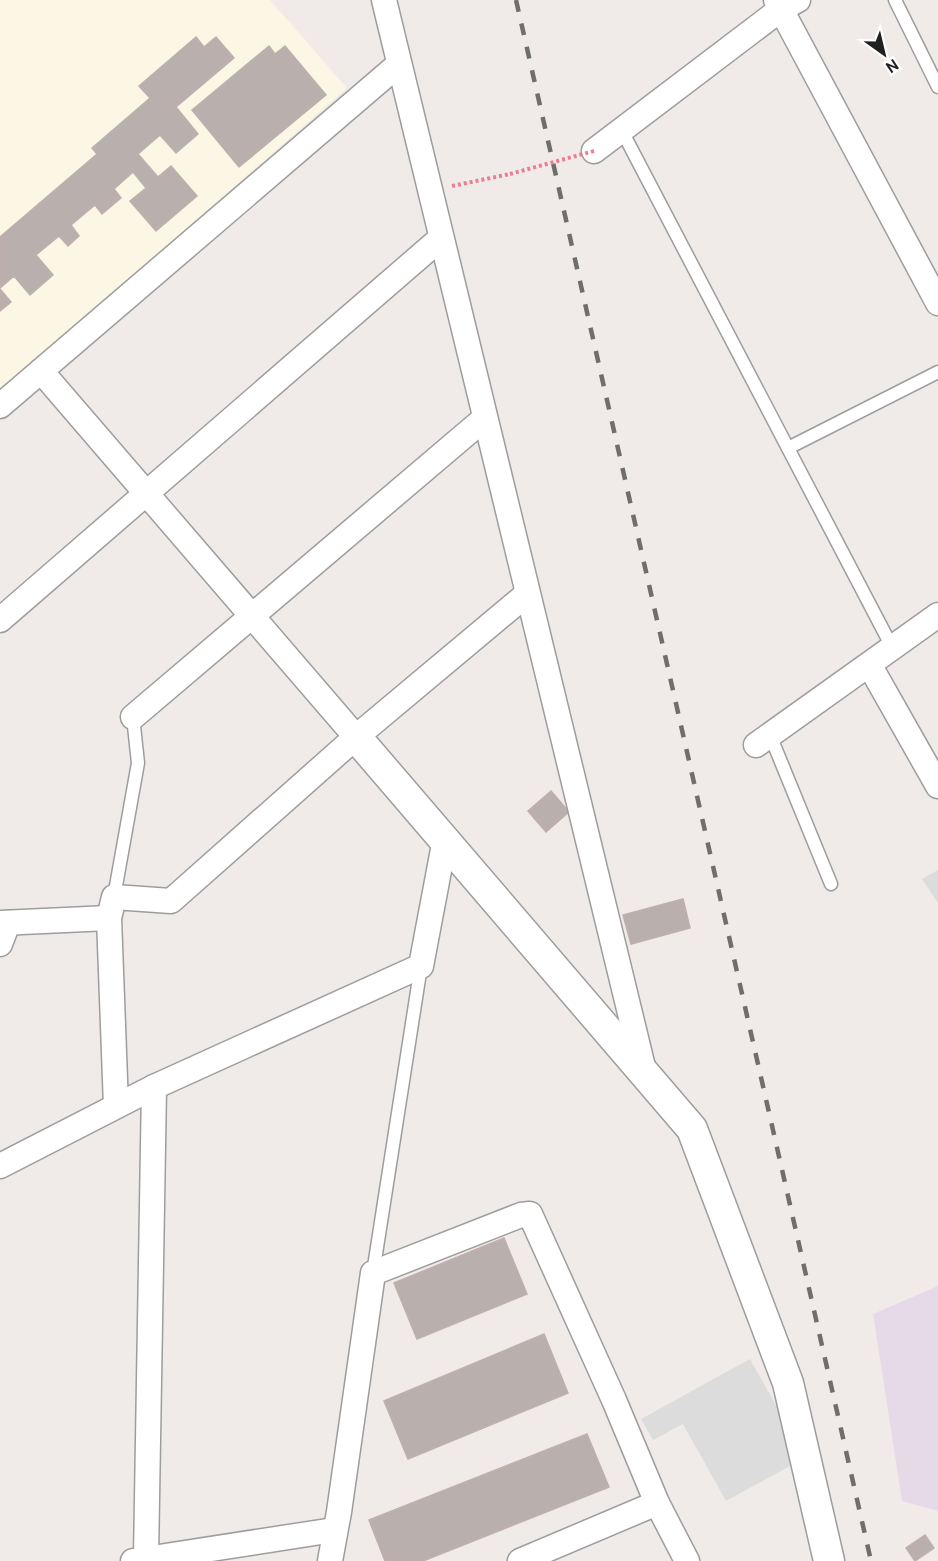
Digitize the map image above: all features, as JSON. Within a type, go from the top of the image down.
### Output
[{"type":"street","points":[[384,0],[644,1071]]},
{"type":"street","points":[[594,151],[785,3],[938,303]]},
{"type":"street","points":[[0,406],[399,64]]},
{"type":"street","points":[[0,620],[441,238]]},
{"type":"street","points":[[41,371],[692,1129],[788,1383],[829,1561]]},
{"type":"street","points":[[133,717],[485,418]]},
{"type":"street","points":[[3,930],[112,908],[171,901],[356,737],[527,594]]},
{"type":"street","points":[[763,740],[870,666],[892,647],[938,615]]},
{"type":"street","points":[[870,666],[938,786]]},
{"type":"street","points":[[0,1166],[154,1087],[421,966],[445,839]]},
{"type":"street","points":[[112,908],[116,1106]]},
{"type":"street","points":[[154,1087],[139,1560],[334,1530]]},
{"type":"street","points":[[330,1561],[373,1273],[521,1215],[530,1214],[614,1400],[657,1503],[687,1561]]},
{"type":"street","points":[[520,1561],[657,1503]]},
{"type":"lane","points":[[895,0],[938,87]]},
{"type":"lane","points":[[622,130],[892,647]]},
{"type":"lane","points":[[788,448],[938,372]]},
{"type":"lane","points":[[112,908],[138,763],[133,717]]},
{"type":"lane","points":[[763,740],[831,884]]},
{"type":"lane","points":[[373,1273],[421,966]]},
{"type":"path","points":[[429,190],[510,174],[594,151]]},
{"type":"shaded area","points":[[0,0],[270,0],[347,88],[0,392]]},
{"type":"shaded area","points":[[938,870],[938,903],[922,879]]},
{"type":"shaded area","points":[[938,1286],[938,1511],[902,1501],[873,1314]]},
{"type":"shaded area","points":[[750,1359],[782,1416],[792,1465],[726,1501],[683,1424],[653,1440],[641,1419]]},
{"type":"building","points":[[196,37],[204,47],[216,37],[234,58],[176,107],[198,134],[176,153],[160,135],[138,154],[158,177],[171,166],[197,196],[156,231],[130,201],[146,188],[133,172],[114,189],[121,198],[102,214],[95,205],[71,225],[79,236],[68,246],[59,236],[36,255],[53,275],[30,295],[14,276],[0,288],[0,237],[97,154],[92,148],[150,98],[139,86]]},
{"type":"building","points":[[269,46],[275,54],[285,46],[326,95],[239,167],[192,110]]},
{"type":"building","points":[[0,289],[11,302],[0,311]]},
{"type":"building","points":[[551,791],[569,812],[546,832],[528,811]]},
{"type":"building","points":[[683,899],[690,928],[631,944],[623,915]]},
{"type":"building","points":[[504,1238],[527,1294],[417,1339],[394,1283]]},
{"type":"building","points":[[544,1334],[568,1393],[408,1459],[384,1401]]},
{"type":"building","points":[[587,1434],[609,1487],[423,1561],[385,1561],[369,1520]]},
{"type":"building","points":[[925,1535],[934,1548],[915,1561],[906,1548]]},
{"type":"railway","points":[[516,0],[871,1561]]}]
